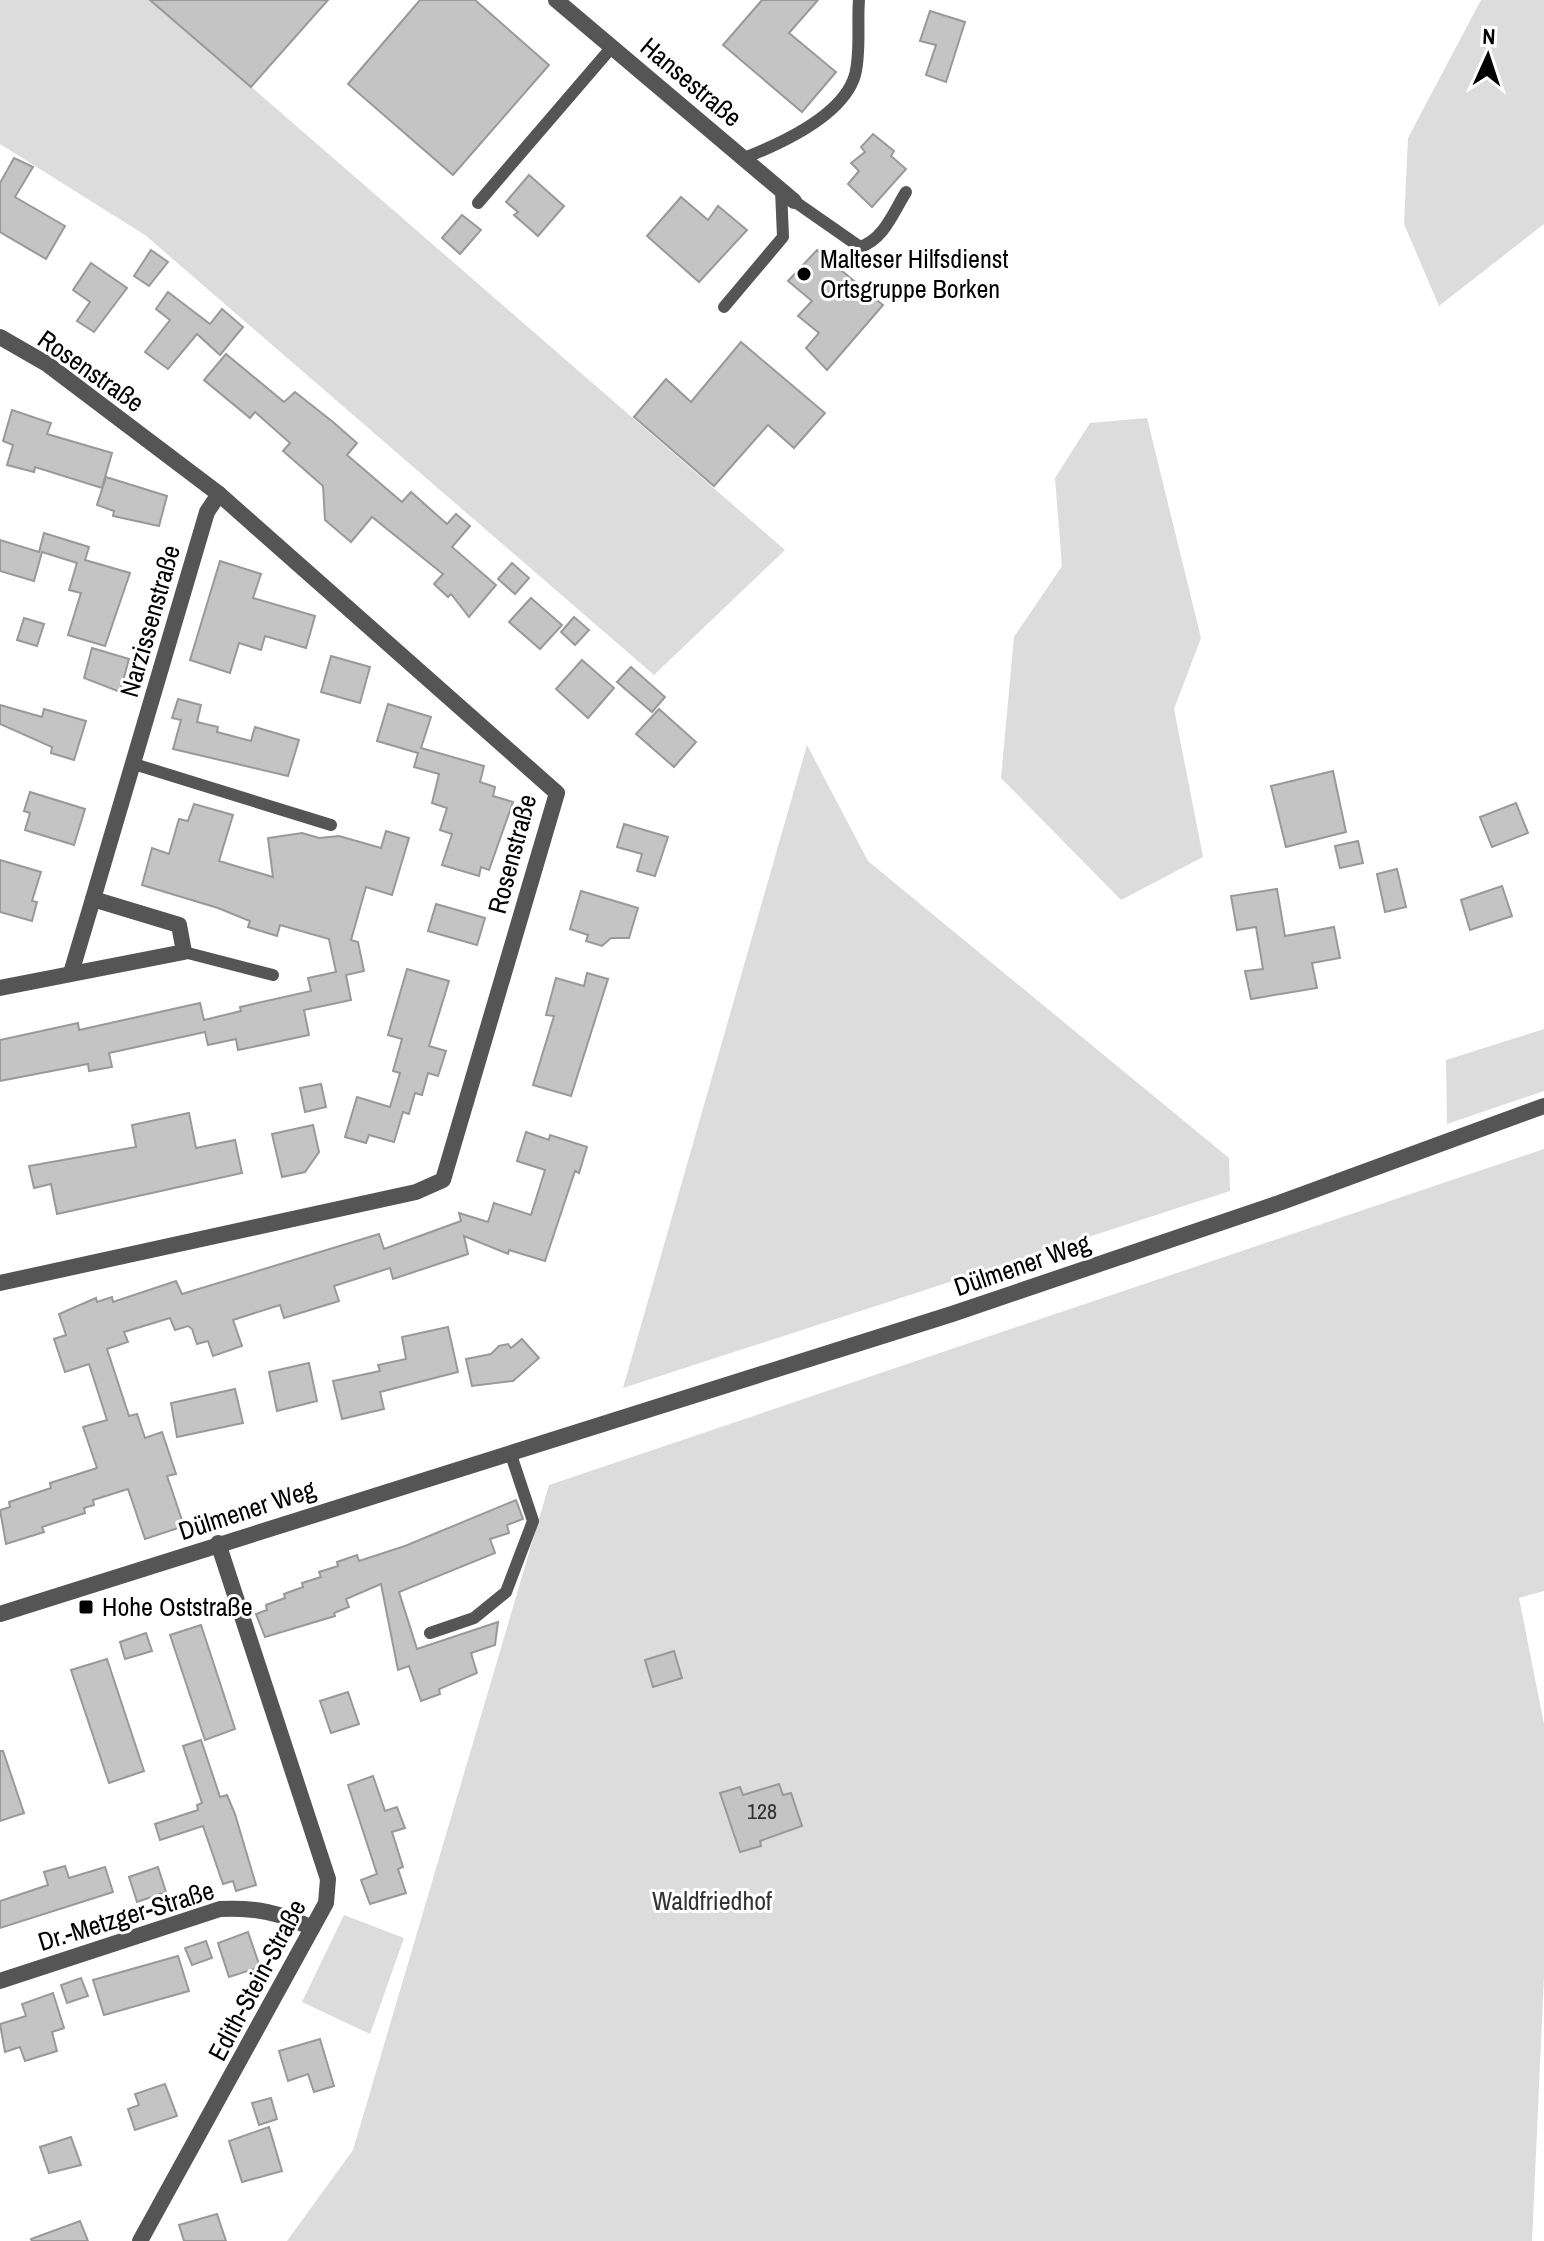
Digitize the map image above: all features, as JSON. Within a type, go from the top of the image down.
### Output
[{"type":"street","name":"Hansestraße","points":[[556,0],[787,195]]},
{"type":"street","name":"Rosenstraße","points":[[0,1283],[416,1192],[443,1180],[557,793],[219,494],[47,364],[2,343]]},
{"type":"street","name":"Narzissenstraße","points":[[71,973],[207,512],[219,494]]},
{"type":"street","points":[[0,988],[184,952],[179,925],[93,899]]},
{"type":"street","name":"Dülmener Weg","points":[[0,1614],[967,1309],[1279,1203],[1544,1106]]},
{"type":"street","name":"Edith-Stein-Straße","points":[[140,2241],[326,1903],[328,1879],[218,1543]]},
{"type":"street","name":"Dr.-Metzger-Straße","points":[[0,1981],[220,1909],[250,1907],[283,1914],[312,1928]]},
{"type":"lane","points":[[744,158],[790,140],[837,103],[855,76],[859,0]]},
{"type":"lane","points":[[478,203],[612,47]]},
{"type":"lane","points":[[787,195],[860,247],[872,243],[906,192]]},
{"type":"lane","points":[[724,307],[783,237],[787,195]]},
{"type":"lane","points":[[134,764],[331,825]]},
{"type":"lane","points":[[184,952],[273,975]]},
{"type":"lane","points":[[430,1633],[474,1618],[506,1592],[533,1521],[510,1452]]},
{"type":"green space","points":[[0,0],[151,0],[785,550],[654,675],[145,235],[0,144]]},
{"type":"green space","points":[[1481,0],[1544,0],[1544,224],[1439,306],[1404,224],[1408,138]]},
{"type":"green space","points":[[1147,418],[1201,638],[1174,709],[1203,857],[1121,900],[1001,778],[1014,637],[1062,566],[1055,478],[1090,423]]},
{"type":"green space","points":[[807,745],[868,861],[1229,1158],[1230,1191],[623,1388]]},
{"type":"green space","points":[[1544,1029],[1544,1091],[1447,1124],[1446,1060]]},
{"type":"green space","name":"Waldfriedhof","points":[[1544,1149],[1544,1591],[1519,1598],[1544,1724],[1544,1976],[1532,2241],[287,2241],[353,2150],[549,1485]]},
{"type":"green space","points":[[344,1915],[404,1938],[370,2034],[302,2002]]},
{"type":"building","points":[[150,0],[328,0],[251,87]]},
{"type":"building","points":[[420,0],[475,0],[549,65],[453,175],[348,84]]},
{"type":"building","points":[[762,0],[818,0],[789,33],[836,72],[802,112],[723,45]]},
{"type":"building","points":[[930,11],[965,22],[946,82],[926,75],[936,45],[920,41]]},
{"type":"building","points":[[873,134],[894,151],[891,156],[906,169],[872,207],[848,184],[859,171],[851,163],[865,152],[861,147]]},
{"type":"building","points":[[14,158],[33,167],[15,197],[65,226],[46,259],[0,232],[0,183]]},
{"type":"building","points":[[529,175],[564,206],[538,236],[514,215],[518,212],[506,202]]},
{"type":"building","points":[[681,197],[708,220],[718,206],[747,230],[699,282],[647,236]]},
{"type":"building","points":[[462,215],[481,230],[460,254],[442,238]]},
{"type":"building","points":[[151,250],[168,262],[149,286],[134,276]]},
{"type":"building","points":[[817,250],[883,305],[827,370],[806,348],[819,333],[798,316],[812,301],[788,281]]},
{"type":"building","points":[[91,263],[127,288],[94,332],[77,321],[90,302],[73,290]]},
{"type":"building","points":[[168,292],[210,324],[222,309],[243,327],[220,355],[197,334],[168,369],[145,352],[170,320],[156,309]]},
{"type":"building","points":[[741,342],[825,413],[794,448],[768,425],[714,486],[634,417],[666,379],[691,402]]},
{"type":"building","points":[[226,354],[284,402],[295,392],[333,422],[357,443],[347,455],[402,502],[411,492],[447,524],[456,514],[470,526],[452,547],[496,585],[469,617],[451,594],[448,597],[434,584],[443,574],[372,517],[351,542],[325,520],[323,486],[283,451],[290,443],[255,412],[250,418],[204,380]]},
{"type":"building","points":[[12,410],[51,423],[47,434],[112,453],[102,488],[35,467],[34,472],[7,465],[13,445],[3,441]]},
{"type":"building","points":[[106,477],[167,496],[159,526],[113,516],[114,511],[97,505]]},
{"type":"building","points":[[44,533],[89,547],[85,560],[130,573],[105,646],[68,635],[81,593],[69,590],[77,563],[42,552],[34,581],[0,571],[0,540],[39,552]]},
{"type":"building","points":[[220,561],[261,574],[253,598],[315,616],[306,648],[265,636],[261,650],[239,643],[230,673],[190,660]]},
{"type":"building","points":[[512,563],[529,578],[515,594],[498,579]]},
{"type":"building","points":[[531,598],[562,625],[540,649],[509,622]]},
{"type":"building","points":[[574,617],[589,630],[575,645],[561,632]]},
{"type":"building","points":[[24,618],[44,624],[37,646],[17,640]]},
{"type":"building","points":[[92,648],[129,659],[120,692],[84,678]]},
{"type":"building","points":[[331,656],[370,667],[360,703],[321,692]]},
{"type":"building","points":[[582,660],[614,688],[588,718],[556,689]]},
{"type":"building","points":[[631,667],[665,697],[652,712],[617,682]]},
{"type":"building","points":[[178,699],[201,705],[197,722],[218,727],[217,732],[251,741],[255,727],[299,740],[288,776],[173,749],[181,720],[172,718]]},
{"type":"building","points":[[388,704],[431,717],[421,748],[484,766],[480,782],[495,787],[493,796],[513,802],[489,870],[481,867],[479,876],[442,865],[452,834],[440,830],[447,808],[432,803],[439,774],[414,767],[418,753],[377,741]]},
{"type":"building","points":[[0,705],[42,717],[44,709],[86,721],[74,760],[51,753],[52,747],[0,724]]},
{"type":"building","points":[[659,709],[696,742],[674,767],[636,734]]},
{"type":"building","points":[[1333,771],[1346,832],[1286,847],[1271,786]]},
{"type":"building","points":[[30,792],[85,809],[74,845],[25,830],[30,813],[24,811]]},
{"type":"building","points":[[1516,803],[1528,833],[1492,847],[1480,817]]},
{"type":"building","points":[[194,804],[233,815],[219,861],[273,877],[268,838],[302,833],[319,838],[339,836],[381,848],[386,831],[409,838],[392,895],[366,887],[351,940],[358,942],[364,971],[346,975],[351,1000],[304,1010],[309,1035],[238,1050],[236,1039],[208,1045],[205,1032],[109,1053],[112,1067],[89,1071],[88,1064],[0,1081],[0,1040],[78,1023],[79,1030],[200,1003],[204,1020],[241,1011],[240,1007],[311,991],[308,978],[336,972],[329,939],[280,925],[277,936],[248,927],[250,921],[218,908],[142,885],[152,848],[169,854],[179,819],[188,821]]},
{"type":"building","points":[[624,824],[668,837],[655,876],[637,871],[642,854],[617,847]]},
{"type":"building","points":[[1358,841],[1363,863],[1340,868],[1335,846]]},
{"type":"building","points":[[0,860],[41,872],[32,901],[37,902],[32,921],[0,912]]},
{"type":"building","points":[[1397,869],[1406,907],[1385,912],[1377,874]]},
{"type":"building","points":[[1502,886],[1512,916],[1470,930],[1461,900]]},
{"type":"building","points":[[1277,889],[1285,936],[1334,927],[1340,958],[1312,963],[1317,988],[1251,999],[1245,971],[1263,969],[1256,927],[1237,930],[1231,896]]},
{"type":"building","points":[[581,891],[638,908],[629,938],[611,938],[602,946],[586,941],[588,935],[570,929]]},
{"type":"building","points":[[436,904],[485,918],[477,945],[428,931]]},
{"type":"building","points":[[407,969],[449,981],[429,1046],[446,1051],[438,1076],[428,1073],[422,1095],[415,1093],[409,1114],[403,1112],[394,1142],[369,1135],[366,1143],[345,1137],[357,1097],[390,1107],[400,1073],[393,1071],[402,1039],[388,1035]]},
{"type":"building","points":[[587,973],[608,979],[571,1096],[533,1085],[554,1016],[546,1015],[556,978],[584,986]]},
{"type":"building","points":[[321,1084],[326,1107],[305,1112],[300,1088]]},
{"type":"building","points":[[189,1113],[196,1148],[235,1140],[242,1173],[57,1214],[51,1184],[34,1188],[29,1166],[136,1147],[132,1125]]},
{"type":"building","points":[[313,1125],[319,1152],[305,1172],[282,1177],[272,1134]]},
{"type":"building","points":[[526,1132],[549,1140],[550,1135],[587,1147],[579,1173],[575,1171],[545,1261],[509,1250],[508,1254],[464,1236],[468,1254],[393,1279],[390,1268],[334,1286],[339,1301],[284,1318],[280,1305],[233,1320],[242,1346],[213,1356],[208,1341],[197,1344],[192,1329],[188,1326],[175,1330],[170,1318],[124,1332],[128,1342],[107,1349],[129,1416],[137,1414],[145,1438],[162,1432],[176,1474],[167,1476],[184,1526],[145,1539],[128,1489],[93,1500],[94,1505],[84,1508],[85,1513],[42,1527],[44,1532],[6,1544],[0,1510],[10,1507],[9,1502],[51,1488],[50,1483],[97,1468],[83,1427],[107,1420],[89,1364],[65,1372],[54,1339],[66,1335],[59,1314],[96,1298],[97,1302],[112,1297],[113,1302],[176,1281],[182,1294],[379,1234],[384,1249],[461,1221],[459,1213],[488,1222],[494,1203],[531,1215],[545,1170],[517,1161]]},
{"type":"building","points":[[448,1327],[458,1372],[380,1392],[384,1409],[342,1419],[333,1381],[380,1371],[378,1365],[406,1359],[402,1337]]},
{"type":"building","points":[[522,1339],[539,1358],[513,1381],[472,1386],[466,1359],[491,1354],[499,1346],[508,1344],[511,1348]]},
{"type":"building","points":[[309,1363],[317,1401],[277,1411],[269,1372]]},
{"type":"building","points":[[235,1389],[243,1423],[177,1437],[171,1403]]},
{"type":"building","points":[[516,1500],[523,1519],[507,1525],[509,1533],[490,1539],[495,1553],[399,1592],[417,1649],[498,1622],[495,1645],[471,1653],[477,1673],[439,1689],[440,1694],[421,1701],[409,1666],[398,1670],[381,1584],[346,1599],[349,1607],[334,1613],[335,1616],[265,1637],[256,1614],[267,1610],[266,1605],[285,1598],[284,1594],[303,1587],[302,1583],[321,1577],[319,1572],[338,1566],[337,1562],[357,1555],[359,1561],[405,1546]]},
{"type":"building","points":[[201,1625],[235,1729],[205,1740],[170,1635]]},
{"type":"building","points":[[146,1633],[152,1651],[125,1659],[120,1642]]},
{"type":"building","points":[[674,1651],[682,1678],[653,1687],[645,1660]]},
{"type":"building","points":[[107,1659],[144,1771],[109,1783],[71,1670]]},
{"type":"building","points":[[348,1692],[359,1724],[331,1733],[320,1701]]},
{"type":"building","points":[[201,1740],[220,1797],[227,1795],[235,1814],[256,1885],[236,1891],[233,1881],[223,1884],[203,1826],[160,1840],[155,1824],[198,1810],[197,1805],[202,1803],[183,1746]]},
{"type":"building","points":[[0,1751],[3,1751],[24,1813],[0,1821]]},
{"type":"building","points":[[373,1776],[385,1811],[397,1807],[405,1828],[392,1832],[403,1867],[398,1869],[406,1893],[370,1904],[361,1880],[377,1874],[348,1785]]},
{"type":"building","points":[[779,1784],[783,1795],[791,1793],[802,1826],[760,1841],[761,1846],[740,1852],[720,1793],[740,1787],[743,1795]]},
{"type":"building","points":[[65,1866],[69,1878],[105,1867],[113,1892],[0,1928],[0,1901],[48,1885],[44,1872]]},
{"type":"building","points":[[158,1867],[166,1892],[137,1902],[129,1877]]},
{"type":"building","points":[[248,1932],[260,1967],[229,1977],[218,1943]]},
{"type":"building","points":[[206,1941],[212,1958],[192,1965],[185,1948]]},
{"type":"building","points":[[178,1956],[189,1991],[104,2015],[93,1980]]},
{"type":"building","points":[[81,1978],[88,1996],[67,2003],[61,1985]]},
{"type":"building","points":[[53,1993],[64,2028],[52,2032],[57,2051],[25,2061],[20,2047],[5,2052],[0,2024],[26,2016],[22,2004]]},
{"type":"building","points":[[320,2039],[334,2086],[314,2092],[308,2074],[288,2081],[279,2051]]},
{"type":"building","points":[[165,2084],[177,2116],[135,2130],[128,2109],[139,2105],[135,2094]]},
{"type":"building","points":[[271,2098],[277,2119],[259,2125],[252,2103]]},
{"type":"building","points":[[269,2127],[282,2171],[242,2182],[229,2141]]},
{"type":"building","points":[[71,2137],[81,2165],[49,2173],[40,2147]]},
{"type":"building","points":[[217,2214],[226,2241],[184,2241],[179,2225]]},
{"type":"building","points":[[80,2221],[88,2241],[31,2239]]},
{"type":"place","name":"Malteser Hilfsdienst Ortsgruppe Borken","points":[[804,274]]},
{"type":"place","name":"Hohe Oststraße","points":[[86,1607]]}]
